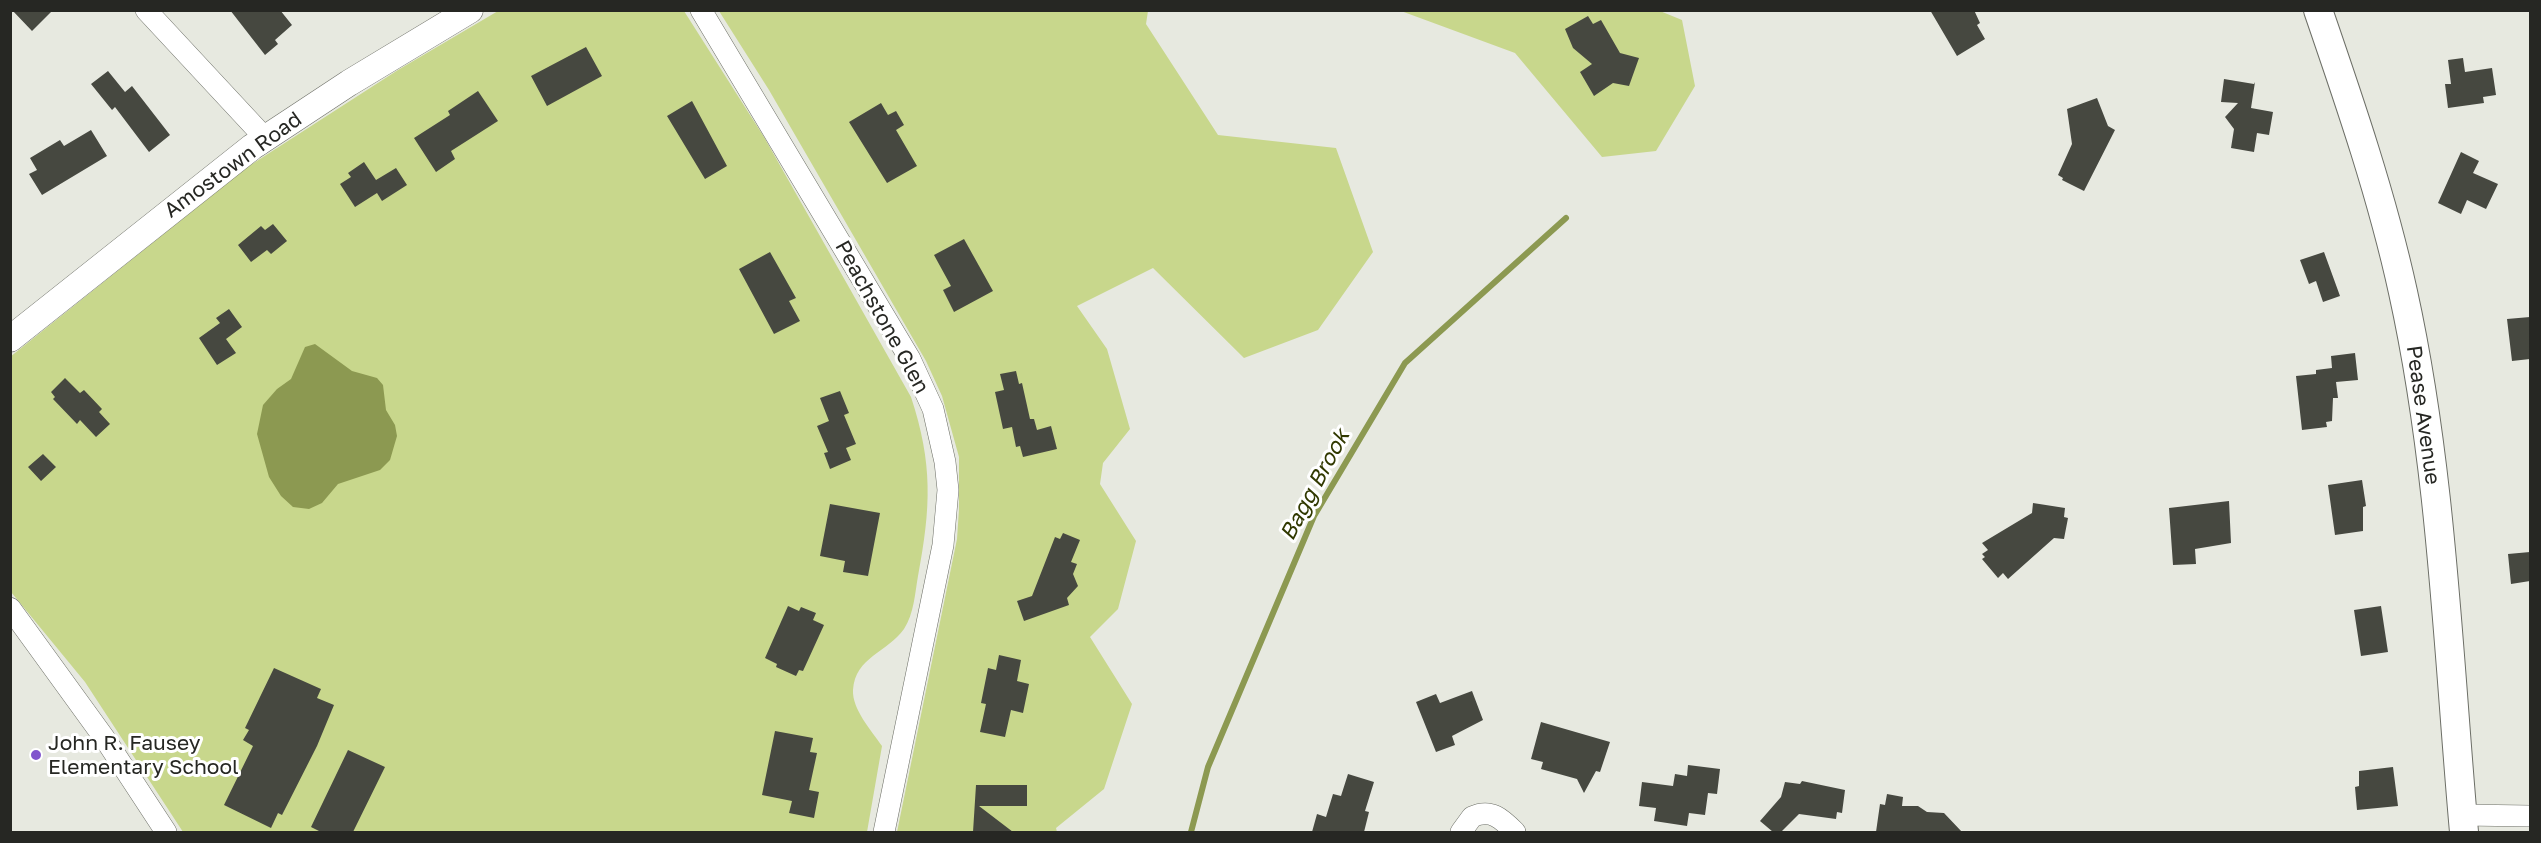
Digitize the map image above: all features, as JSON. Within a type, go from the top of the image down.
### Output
[{"type":"main road","name":"Pease Avenue","points":[[2318,10],[2373,175],[2394,254],[2410,328],[2433,490],[2464,824]]},
{"type":"street","points":[[146,10],[264,138]]},
{"type":"street","name":"Amostown Road","points":[[10,339],[264,138],[349,83],[470,10]]},
{"type":"street","name":"Peachstone Glen","points":[[701,10],[910,359],[933,409],[940,436],[948,490],[943,545],[884,832]]},
{"type":"street","points":[[10,608],[105,739],[166,832]]},
{"type":"street","points":[[1461,832],[1472,817],[1488,813],[1500,817],[1515,832]]},
{"type":"street","points":[[2464,824],[2530,816]]},
{"type":"shaded area","points":[[498,11],[684,11],[764,137],[911,397],[923,444],[928,486],[925,528],[914,603],[904,629],[866,662],[855,679],[853,690],[859,712],[882,746],[867,832],[183,832],[85,682],[11,592],[10,357],[246,168],[398,70]]},
{"type":"shaded area","points":[[719,11],[1148,11],[1146,24],[1218,135],[1336,148],[1373,252],[1318,330],[1244,358],[1153,268],[1077,306],[1107,349],[1130,429],[1103,463],[1100,484],[1136,541],[1118,609],[1090,637],[1132,704],[1104,789],[1056,828],[1057,832],[897,832],[957,539],[959,457],[942,396],[926,361],[769,90]]},
{"type":"shaded area","points":[[1401,11],[1660,11],[1682,20],[1695,86],[1656,151],[1602,157],[1515,53]]},
{"type":"shaded area","points":[[315,344],[352,371],[377,378],[383,385],[386,410],[395,425],[397,436],[390,460],[380,470],[338,484],[322,503],[309,509],[293,507],[281,496],[269,477],[257,434],[263,405],[277,389],[291,379],[305,347]]},
{"type":"building","points":[[12,10],[53,10],[32,31]]},
{"type":"building","points":[[230,10],[280,10],[292,25],[275,40],[278,44],[265,55]]},
{"type":"building","points":[[1930,10],[1974,10],[1980,23],[1977,25],[1985,39],[1957,56]]},
{"type":"building","points":[[1588,16],[1593,24],[1601,20],[1620,53],[1639,58],[1629,86],[1613,83],[1594,96],[1580,72],[1592,64],[1573,48],[1565,29]]},
{"type":"building","points":[[586,47],[602,76],[547,106],[531,76]]},
{"type":"building","points":[[2463,58],[2465,72],[2492,68],[2496,95],[2483,97],[2484,103],[2448,108],[2445,84],[2451,84],[2448,60]]},
{"type":"building","points":[[108,71],[125,92],[132,86],[170,135],[149,152],[115,107],[112,110],[91,84]]},
{"type":"building","points":[[2224,79],[2254,84],[2255,82],[2251,108],[2273,112],[2269,135],[2257,133],[2254,152],[2231,148],[2234,129],[2225,117],[2238,103],[2221,102]]},
{"type":"building","points":[[478,91],[498,121],[451,151],[455,159],[436,172],[414,138],[450,115],[448,111]]},
{"type":"building","points":[[2097,98],[2108,126],[2115,130],[2084,191],[2062,180],[2063,178],[2058,175],[2072,144],[2067,109]]},
{"type":"building","points":[[692,101],[727,166],[705,179],[667,116]]},
{"type":"building","points":[[881,103],[888,115],[896,111],[904,125],[896,130],[917,166],[887,183],[849,122]]},
{"type":"building","points":[[91,130],[107,156],[42,195],[29,174],[37,170],[30,158],[60,140],[64,146]]},
{"type":"building","points":[[2461,152],[2479,161],[2473,173],[2498,184],[2486,209],[2467,200],[2461,214],[2438,203]]},
{"type":"building","points":[[364,162],[376,180],[396,168],[407,185],[382,201],[377,193],[355,207],[340,184],[351,177],[348,173]]},
{"type":"building","points":[[273,224],[287,241],[271,254],[267,250],[251,262],[238,245],[261,226],[265,230]]},
{"type":"building","points":[[964,239],[993,291],[954,312],[943,290],[951,286],[934,255]]},
{"type":"building","points":[[770,252],[796,298],[789,301],[800,321],[774,334],[739,269]]},
{"type":"building","points":[[2324,252],[2340,296],[2323,302],[2316,281],[2309,284],[2300,260]]},
{"type":"building","points":[[229,309],[242,327],[226,339],[236,353],[217,365],[199,338],[220,323],[216,318]]},
{"type":"building","points":[[2530,317],[2530,359],[2512,361],[2507,319]]},
{"type":"building","points":[[2355,353],[2358,380],[2336,382],[2338,398],[2333,398],[2332,421],[2326,422],[2327,427],[2302,430],[2296,376],[2316,374],[2316,370],[2332,368],[2331,356]]},
{"type":"building","points":[[1016,371],[1019,384],[1022,383],[1030,419],[1034,419],[1037,430],[1051,426],[1057,449],[1023,457],[1020,446],[1016,447],[1012,427],[1003,429],[995,392],[1004,390],[1000,374]]},
{"type":"building","points":[[65,378],[80,393],[84,390],[102,409],[99,412],[110,424],[96,437],[80,420],[77,424],[53,399],[55,397],[51,392]]},
{"type":"building","points":[[840,391],[849,413],[844,415],[856,444],[846,448],[851,460],[830,469],[824,453],[828,452],[817,426],[829,421],[820,398]]},
{"type":"building","points":[[43,454],[56,467],[41,481],[28,467]]},
{"type":"building","points":[[2362,480],[2366,506],[2363,507],[2363,531],[2335,535],[2328,485]]},
{"type":"building","points":[[2229,501],[2231,543],[2195,549],[2196,564],[2173,565],[2169,508]]},
{"type":"building","points":[[2033,503],[2065,508],[2064,517],[2068,518],[2064,539],[2054,538],[2008,579],[2003,573],[1998,578],[1982,559],[1985,557],[1982,554],[1988,550],[1982,543],[2032,513]]},
{"type":"building","points":[[830,504],[880,513],[868,576],[843,572],[845,561],[820,556]]},
{"type":"building","points":[[1063,533],[1080,540],[1071,562],[1077,564],[1073,574],[1078,586],[1067,598],[1069,605],[1024,621],[1017,601],[1032,596],[1055,537],[1060,539]]},
{"type":"building","points":[[2530,552],[2530,581],[2511,584],[2508,554]]},
{"type":"building","points":[[788,606],[799,611],[801,607],[816,613],[813,620],[824,625],[803,671],[799,670],[796,676],[776,667],[777,664],[765,658]]},
{"type":"building","points":[[2381,606],[2388,652],[2361,656],[2354,610]]},
{"type":"building","points":[[999,655],[1021,660],[1017,681],[1029,684],[1023,713],[1011,710],[1005,737],[980,732],[986,704],[981,703],[988,668],[996,670]]},
{"type":"building","points":[[274,668],[321,689],[317,698],[334,705],[317,746],[282,815],[278,813],[271,828],[224,805],[253,746],[243,740],[249,730],[245,728]]},
{"type":"building","points":[[1472,691],[1483,720],[1452,736],[1455,745],[1436,752],[1416,702],[1436,694],[1440,703]]},
{"type":"building","points":[[1541,722],[1610,742],[1600,772],[1596,771],[1584,793],[1577,779],[1541,769],[1543,762],[1531,759]]},
{"type":"building","points":[[775,731],[813,738],[810,752],[817,753],[809,790],[819,792],[814,818],[789,813],[792,801],[762,795]]},
{"type":"building","points":[[348,750],[385,767],[353,832],[321,832],[311,827]]},
{"type":"building","points":[[1688,765],[1720,769],[1717,794],[1708,793],[1705,815],[1689,813],[1687,826],[1654,821],[1656,808],[1639,806],[1642,782],[1673,786],[1675,774],[1687,776]]},
{"type":"building","points":[[2393,767],[2398,806],[2357,810],[2355,787],[2359,786],[2359,771]]},
{"type":"building","points":[[1348,774],[1374,782],[1365,811],[1369,812],[1364,832],[1312,832],[1317,814],[1326,817],[1333,794],[1341,796]]},
{"type":"building","points":[[1802,781],[1845,790],[1842,813],[1837,812],[1836,819],[1799,814],[1781,832],[1773,832],[1760,821],[1781,797],[1785,782],[1800,784]]},
{"type":"building","points":[[976,785],[1027,785],[1027,806],[979,806],[1013,832],[973,832]]},
{"type":"building","points":[[1887,794],[1903,797],[1902,806],[1918,806],[1927,812],[1944,813],[1962,832],[1876,832],[1880,804],[1885,805]]},
{"type":"waterway","name":"Bagg Brook","points":[[1191,832],[1208,767],[1314,516],[1405,363],[1566,218]]},
{"type":"place","name":"John R. Fausey Elementary School","points":[[36,755]]}]
